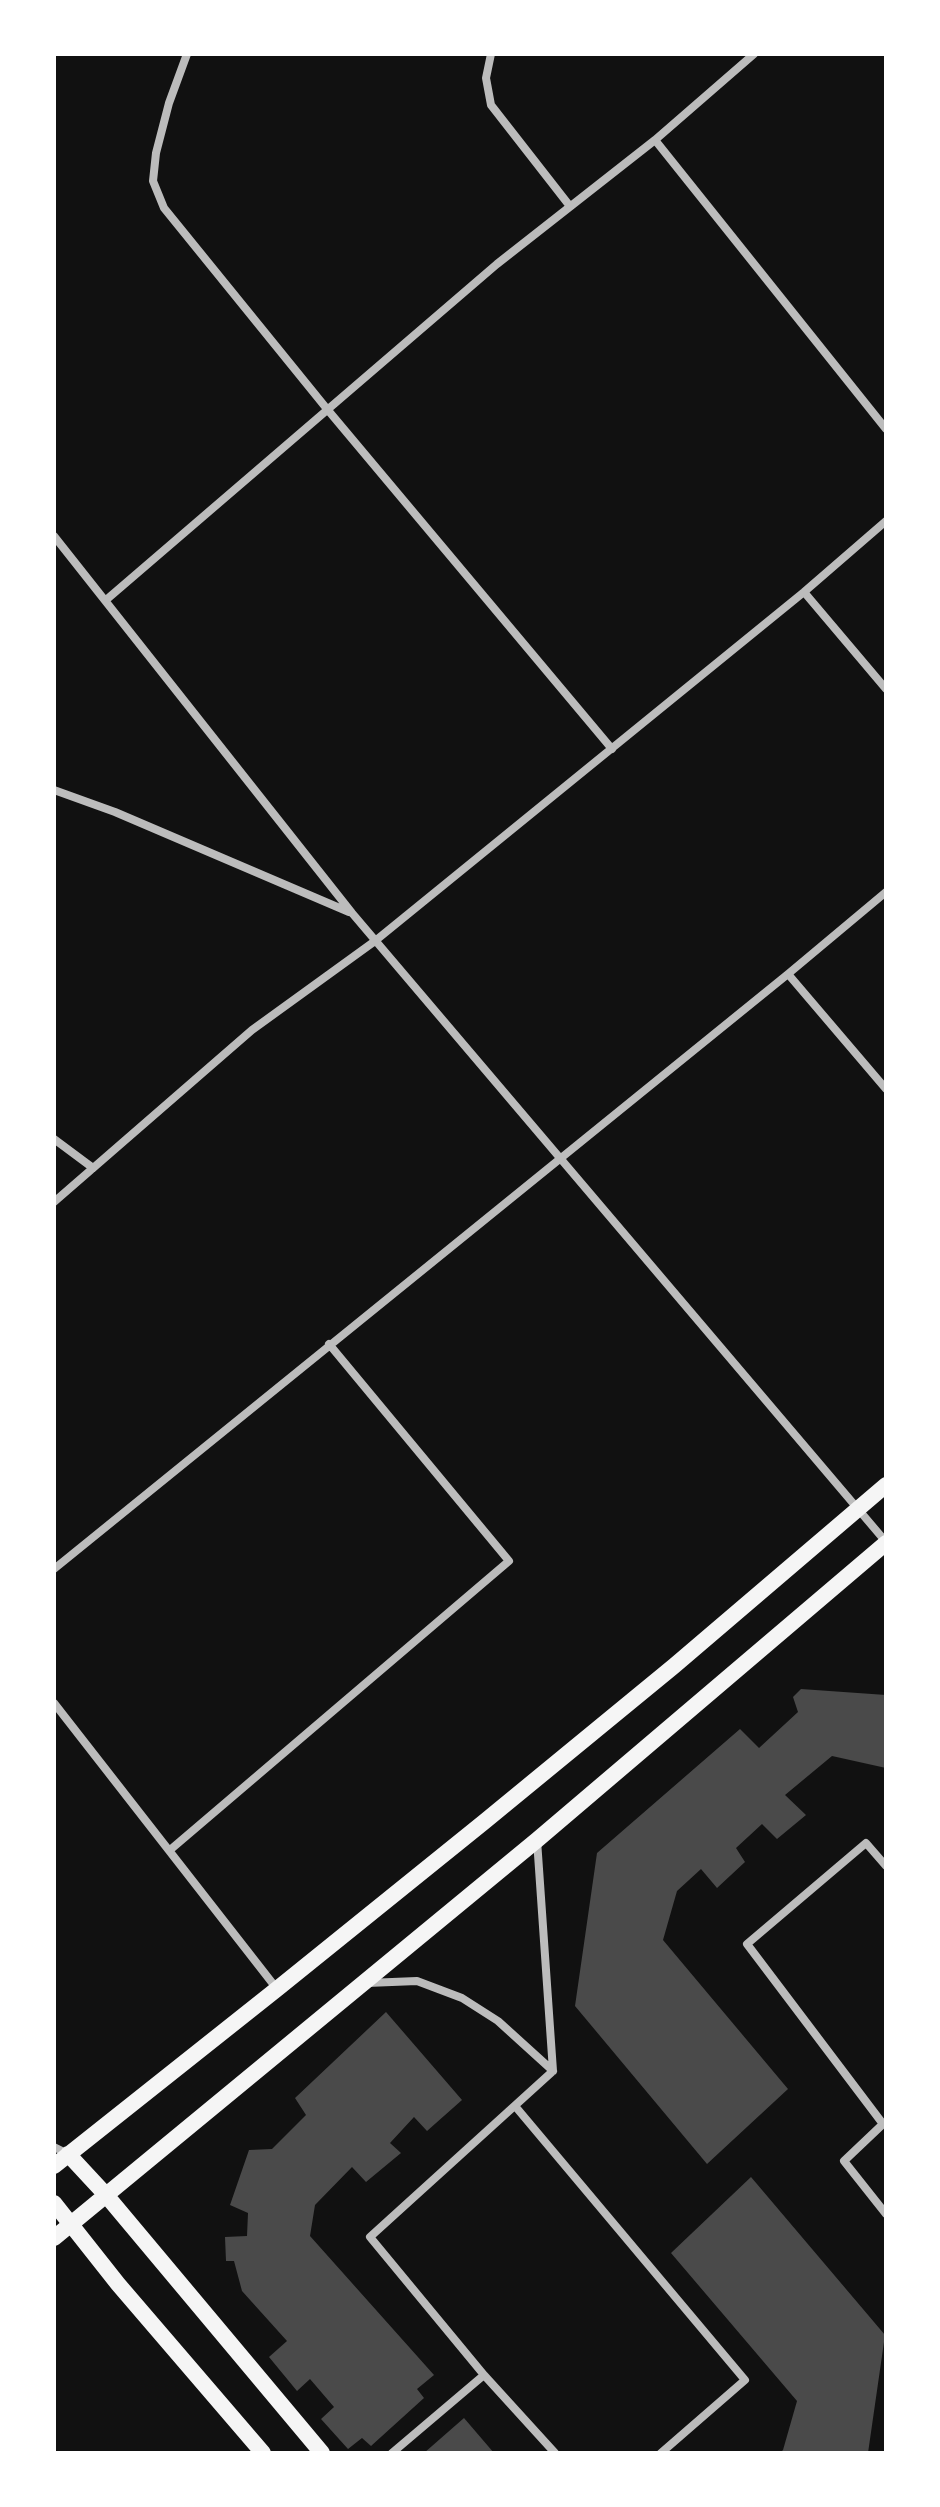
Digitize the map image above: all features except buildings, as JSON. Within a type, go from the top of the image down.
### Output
[{"type":"main road","points":[[54,2166],[61,2150],[277,1989],[674,1666],[886,1485]]},
{"type":"main road","points":[[54,2238],[537,1840],[886,1542]]},
{"type":"main road","points":[[61,2150],[106,2195],[322,2453]]},
{"type":"main road","points":[[54,2203],[118,2284],[263,2453]]},
{"type":"street","points":[[187,54],[169,103],[156,153],[153,181],[164,208],[327,409],[612,749]]},
{"type":"street","points":[[491,54],[486,78],[491,105],[569,205]]},
{"type":"street","points":[[106,600],[485,274],[655,140],[754,54]]},
{"type":"street","points":[[655,140],[886,429]]},
{"type":"street","points":[[54,1202],[252,1030],[375,941],[804,592],[886,521]]},
{"type":"street","points":[[54,536],[375,941],[886,1542]]},
{"type":"street","points":[[804,592],[886,689]]},
{"type":"street","points":[[54,790],[115,812],[352,913]]},
{"type":"street","points":[[54,1569],[886,892]]},
{"type":"street","points":[[788,974],[886,1089]]},
{"type":"street","points":[[54,1139],[93,1168]]},
{"type":"street","points":[[170,1850],[509,1561],[329,1344]]},
{"type":"street","points":[[54,1703],[277,1989]]},
{"type":"street","points":[[537,1840],[553,2071]]},
{"type":"street","points":[[886,1866],[866,1843],[747,1944],[883,2124],[844,2161],[886,2214]]},
{"type":"street","points":[[363,1983],[417,1981],[462,1998],[498,2021],[553,2071]]},
{"type":"street","points":[[553,2071],[370,2237],[484,2375],[555,2453]]},
{"type":"street","points":[[515,2106],[745,2380],[661,2453]]},
{"type":"street","points":[[392,2453],[484,2375]]}]
